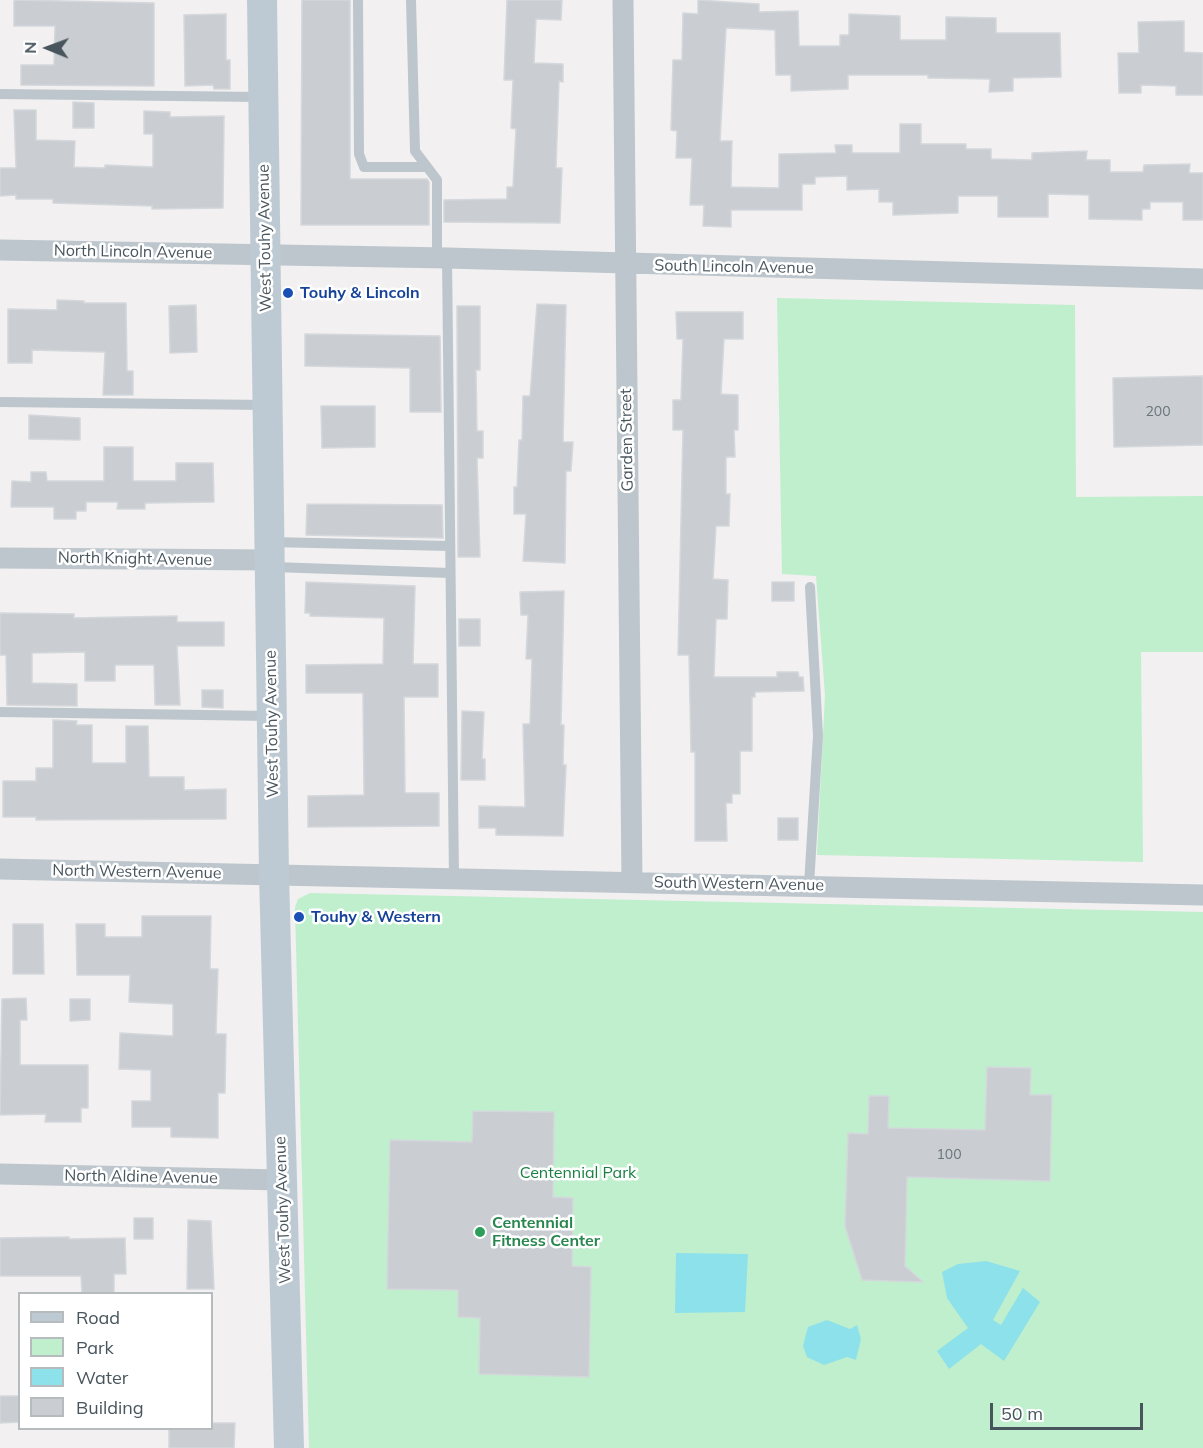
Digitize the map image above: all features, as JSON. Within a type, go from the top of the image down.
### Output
[{"type":"main road","name":"West Touhy Avenue","points":[[262,0],[274,874],[289,1448]]},
{"type":"street","name":"Garden Street","points":[[623,0],[632,881]]},
{"type":"street","name":"North Lincoln Avenue","points":[[0,250],[266,255]]},
{"type":"street","name":"South Lincoln Avenue","points":[[266,255],[1203,279]]},
{"type":"street","name":"North Knight Avenue","points":[[0,558],[270,557]]},
{"type":"street","name":"North Western Avenue","points":[[0,869],[274,874]]},
{"type":"street","name":"South Western Avenue","points":[[274,874],[1203,894]]},
{"type":"street","name":"North Aldine Avenue","points":[[0,1174],[282,1180]]},
{"type":"lane","points":[[358,0],[360,154],[364,166],[427,167]]},
{"type":"lane","points":[[411,0],[415,151],[437,180],[442,258],[450,546],[454,878]]},
{"type":"lane","points":[[0,94],[263,97]]},
{"type":"lane","points":[[0,402],[267,405]]},
{"type":"lane","points":[[270,557],[450,546]]},
{"type":"lane","points":[[270,557],[450,573]]},
{"type":"lane","points":[[809,885],[818,736],[810,587]]},
{"type":"lane","points":[[0,712],[272,716]]},
{"type":"green space","points":[[777,298],[1075,305],[1076,497],[1203,496],[1203,652],[1141,652],[1143,862],[817,855],[825,695],[816,576],[782,574]]},
{"type":"green space","name":"Centennial Park","points":[[310,893],[1203,912],[1203,1448],[309,1448],[295,907],[298,899]]},
{"type":"water","points":[[676,1253],[748,1254],[745,1312],[675,1313]]},
{"type":"water","points":[[986,1261],[1020,1271],[993,1320],[1001,1325],[1023,1288],[1040,1302],[1004,1361],[981,1344],[949,1369],[937,1351],[968,1328],[947,1298],[942,1272],[958,1264]]},
{"type":"water","points":[[827,1320],[850,1329],[857,1325],[861,1339],[856,1360],[847,1357],[824,1365],[807,1357],[803,1346],[808,1327]]},
{"type":"building","points":[[14,0],[154,3],[154,86],[21,85],[21,65],[54,65],[55,26],[14,26]]},
{"type":"building","points":[[302,0],[350,0],[350,179],[427,179],[429,182],[429,225],[301,225]]},
{"type":"building","points":[[507,0],[562,0],[561,20],[536,19],[534,63],[563,64],[563,82],[559,81],[556,168],[562,168],[560,223],[444,222],[444,200],[507,199],[507,187],[513,187],[516,129],[511,128],[513,80],[504,80]]},
{"type":"building","points":[[698,0],[759,4],[759,12],[798,11],[799,46],[840,46],[840,35],[849,35],[849,14],[900,16],[900,40],[946,40],[946,17],[996,18],[996,33],[1060,33],[1061,77],[1013,78],[1013,91],[989,92],[990,79],[928,78],[928,75],[848,75],[848,89],[791,91],[791,75],[776,75],[775,30],[726,28],[720,141],[732,141],[731,187],[779,188],[779,154],[836,153],[835,145],[852,145],[852,153],[900,153],[900,124],[921,124],[921,144],[966,144],[966,149],[991,149],[991,159],[1032,160],[1032,153],[1087,151],[1086,160],[1110,160],[1110,172],[1143,172],[1144,165],[1190,164],[1189,173],[1203,173],[1203,220],[1183,220],[1183,202],[1150,202],[1150,209],[1142,209],[1142,220],[1089,219],[1089,195],[1048,194],[1048,217],[998,217],[998,196],[958,196],[958,213],[893,215],[893,202],[879,202],[879,189],[847,190],[847,176],[815,177],[815,184],[802,184],[802,210],[731,210],[731,227],[703,226],[704,205],[690,205],[692,158],[676,158],[677,131],[671,130],[673,60],[682,60],[683,13],[698,14]]},
{"type":"building","points":[[226,14],[226,60],[230,60],[230,89],[214,89],[213,85],[185,86],[184,15]]},
{"type":"building","points":[[1184,21],[1184,52],[1203,53],[1203,95],[1176,95],[1176,86],[1141,85],[1141,93],[1119,93],[1118,53],[1139,53],[1138,22]]},
{"type":"building","points":[[73,102],[94,103],[94,128],[73,128]]},
{"type":"building","points":[[14,110],[36,110],[36,140],[75,141],[74,167],[105,168],[105,165],[153,167],[153,134],[144,134],[144,111],[170,112],[170,117],[224,116],[223,208],[152,209],[152,206],[53,203],[53,199],[16,199],[16,195],[0,196],[0,168],[16,168]]},
{"type":"building","points":[[57,300],[84,301],[84,303],[126,303],[127,371],[133,371],[133,395],[103,395],[105,352],[32,350],[32,363],[8,363],[8,309],[57,310]]},
{"type":"building","points":[[537,304],[566,305],[563,442],[573,442],[571,471],[566,471],[565,563],[523,561],[526,514],[514,514],[514,487],[517,487],[519,440],[522,440],[523,396],[530,396]]},
{"type":"building","points":[[196,305],[197,352],[170,353],[169,306]]},
{"type":"building","points":[[457,306],[480,306],[480,370],[476,370],[477,431],[483,431],[483,458],[477,458],[480,557],[458,557]]},
{"type":"building","points":[[676,312],[743,312],[743,339],[724,339],[721,394],[738,395],[738,430],[734,430],[735,457],[726,457],[726,494],[730,494],[729,526],[716,526],[713,579],[728,580],[727,619],[716,619],[714,677],[777,677],[777,672],[798,672],[799,677],[803,677],[804,691],[755,692],[755,697],[752,697],[752,751],[740,751],[740,794],[732,794],[732,803],[726,803],[727,841],[695,841],[695,752],[691,752],[689,655],[678,655],[683,430],[673,430],[673,400],[681,400],[683,339],[677,339]]},
{"type":"building","points":[[305,334],[440,336],[441,412],[410,412],[410,368],[305,366]]},
{"type":"building","points":[[1203,376],[1203,445],[1114,447],[1113,378]]},
{"type":"building","points":[[321,406],[375,406],[375,447],[322,448]]},
{"type":"building","points":[[29,415],[80,418],[80,440],[29,439]]},
{"type":"building","points":[[104,447],[133,447],[133,481],[176,481],[176,463],[213,463],[214,502],[145,503],[145,509],[117,509],[118,502],[86,502],[86,511],[76,511],[76,519],[54,519],[54,507],[11,507],[12,481],[31,482],[31,472],[46,472],[47,481],[104,481]]},
{"type":"building","points":[[307,504],[442,505],[443,538],[306,535]]},
{"type":"building","points":[[306,582],[415,586],[413,664],[438,664],[438,697],[404,697],[405,793],[439,793],[439,826],[308,827],[308,796],[364,795],[363,693],[306,693],[306,665],[383,664],[384,618],[310,616],[310,613],[305,613]]},
{"type":"building","points":[[772,582],[794,582],[794,601],[772,601]]},
{"type":"building","points":[[564,591],[561,725],[564,725],[563,765],[566,765],[563,836],[496,835],[496,828],[479,828],[479,806],[525,807],[523,724],[530,724],[532,659],[526,659],[528,615],[521,615],[520,592]]},
{"type":"building","points":[[0,613],[74,614],[74,618],[177,616],[177,622],[224,622],[224,646],[177,646],[180,705],[155,705],[154,665],[115,665],[115,681],[85,681],[85,652],[32,653],[32,683],[77,684],[77,706],[7,705],[6,655],[0,655]]},
{"type":"building","points":[[459,619],[480,619],[480,646],[459,646]]},
{"type":"building","points":[[202,690],[223,690],[223,708],[202,707]]},
{"type":"building","points":[[462,711],[484,712],[482,759],[485,759],[485,780],[461,780]]},
{"type":"building","points":[[53,720],[77,721],[76,725],[92,725],[92,763],[126,763],[126,726],[148,726],[149,777],[184,777],[184,790],[226,789],[226,819],[36,820],[36,817],[3,817],[3,781],[36,781],[36,768],[53,768]]},
{"type":"building","points":[[778,818],[798,818],[798,840],[778,840]]},
{"type":"building","points":[[142,916],[211,916],[210,969],[218,969],[216,1034],[226,1034],[225,1093],[218,1093],[218,1138],[171,1137],[171,1127],[132,1127],[132,1101],[151,1101],[151,1070],[119,1069],[120,1033],[173,1036],[173,1004],[129,1002],[130,975],[77,975],[76,924],[105,924],[105,937],[142,937]]},
{"type":"building","points":[[13,924],[43,924],[44,974],[13,974]]},
{"type":"building","points":[[26,998],[27,1020],[20,1020],[20,1065],[88,1065],[88,1108],[81,1108],[81,1122],[45,1122],[46,1114],[0,1115],[2,999]]},
{"type":"building","points":[[70,999],[90,999],[90,1020],[70,1021]]},
{"type":"building","points":[[987,1067],[1031,1068],[1030,1095],[1052,1095],[1050,1181],[907,1177],[905,1266],[923,1282],[862,1280],[845,1226],[848,1133],[868,1134],[869,1096],[889,1096],[888,1128],[985,1130]]},
{"type":"building","name":"Centennial Fitness Center","points":[[473,1111],[554,1112],[553,1197],[573,1198],[572,1266],[591,1267],[589,1377],[479,1374],[480,1318],[458,1317],[458,1290],[387,1289],[390,1140],[472,1142]]},
{"type":"building","points":[[134,1218],[153,1218],[153,1239],[134,1239]]},
{"type":"building","points":[[188,1220],[211,1221],[214,1289],[187,1289]]},
{"type":"building","points":[[0,1238],[125,1238],[126,1274],[114,1274],[114,1292],[82,1292],[81,1276],[0,1276]]},
{"type":"building","points":[[0,1396],[18,1396],[18,1422],[0,1423]]},
{"type":"building","points":[[213,1423],[235,1423],[234,1448],[169,1448],[169,1430],[213,1430]]},
{"type":"place","name":"Touhy & Lincoln","points":[[288,293]]},
{"type":"place","name":"Touhy & Western","points":[[299,917]]},
{"type":"place","name":"Centennial Fitness Center","points":[[480,1232]]}]
